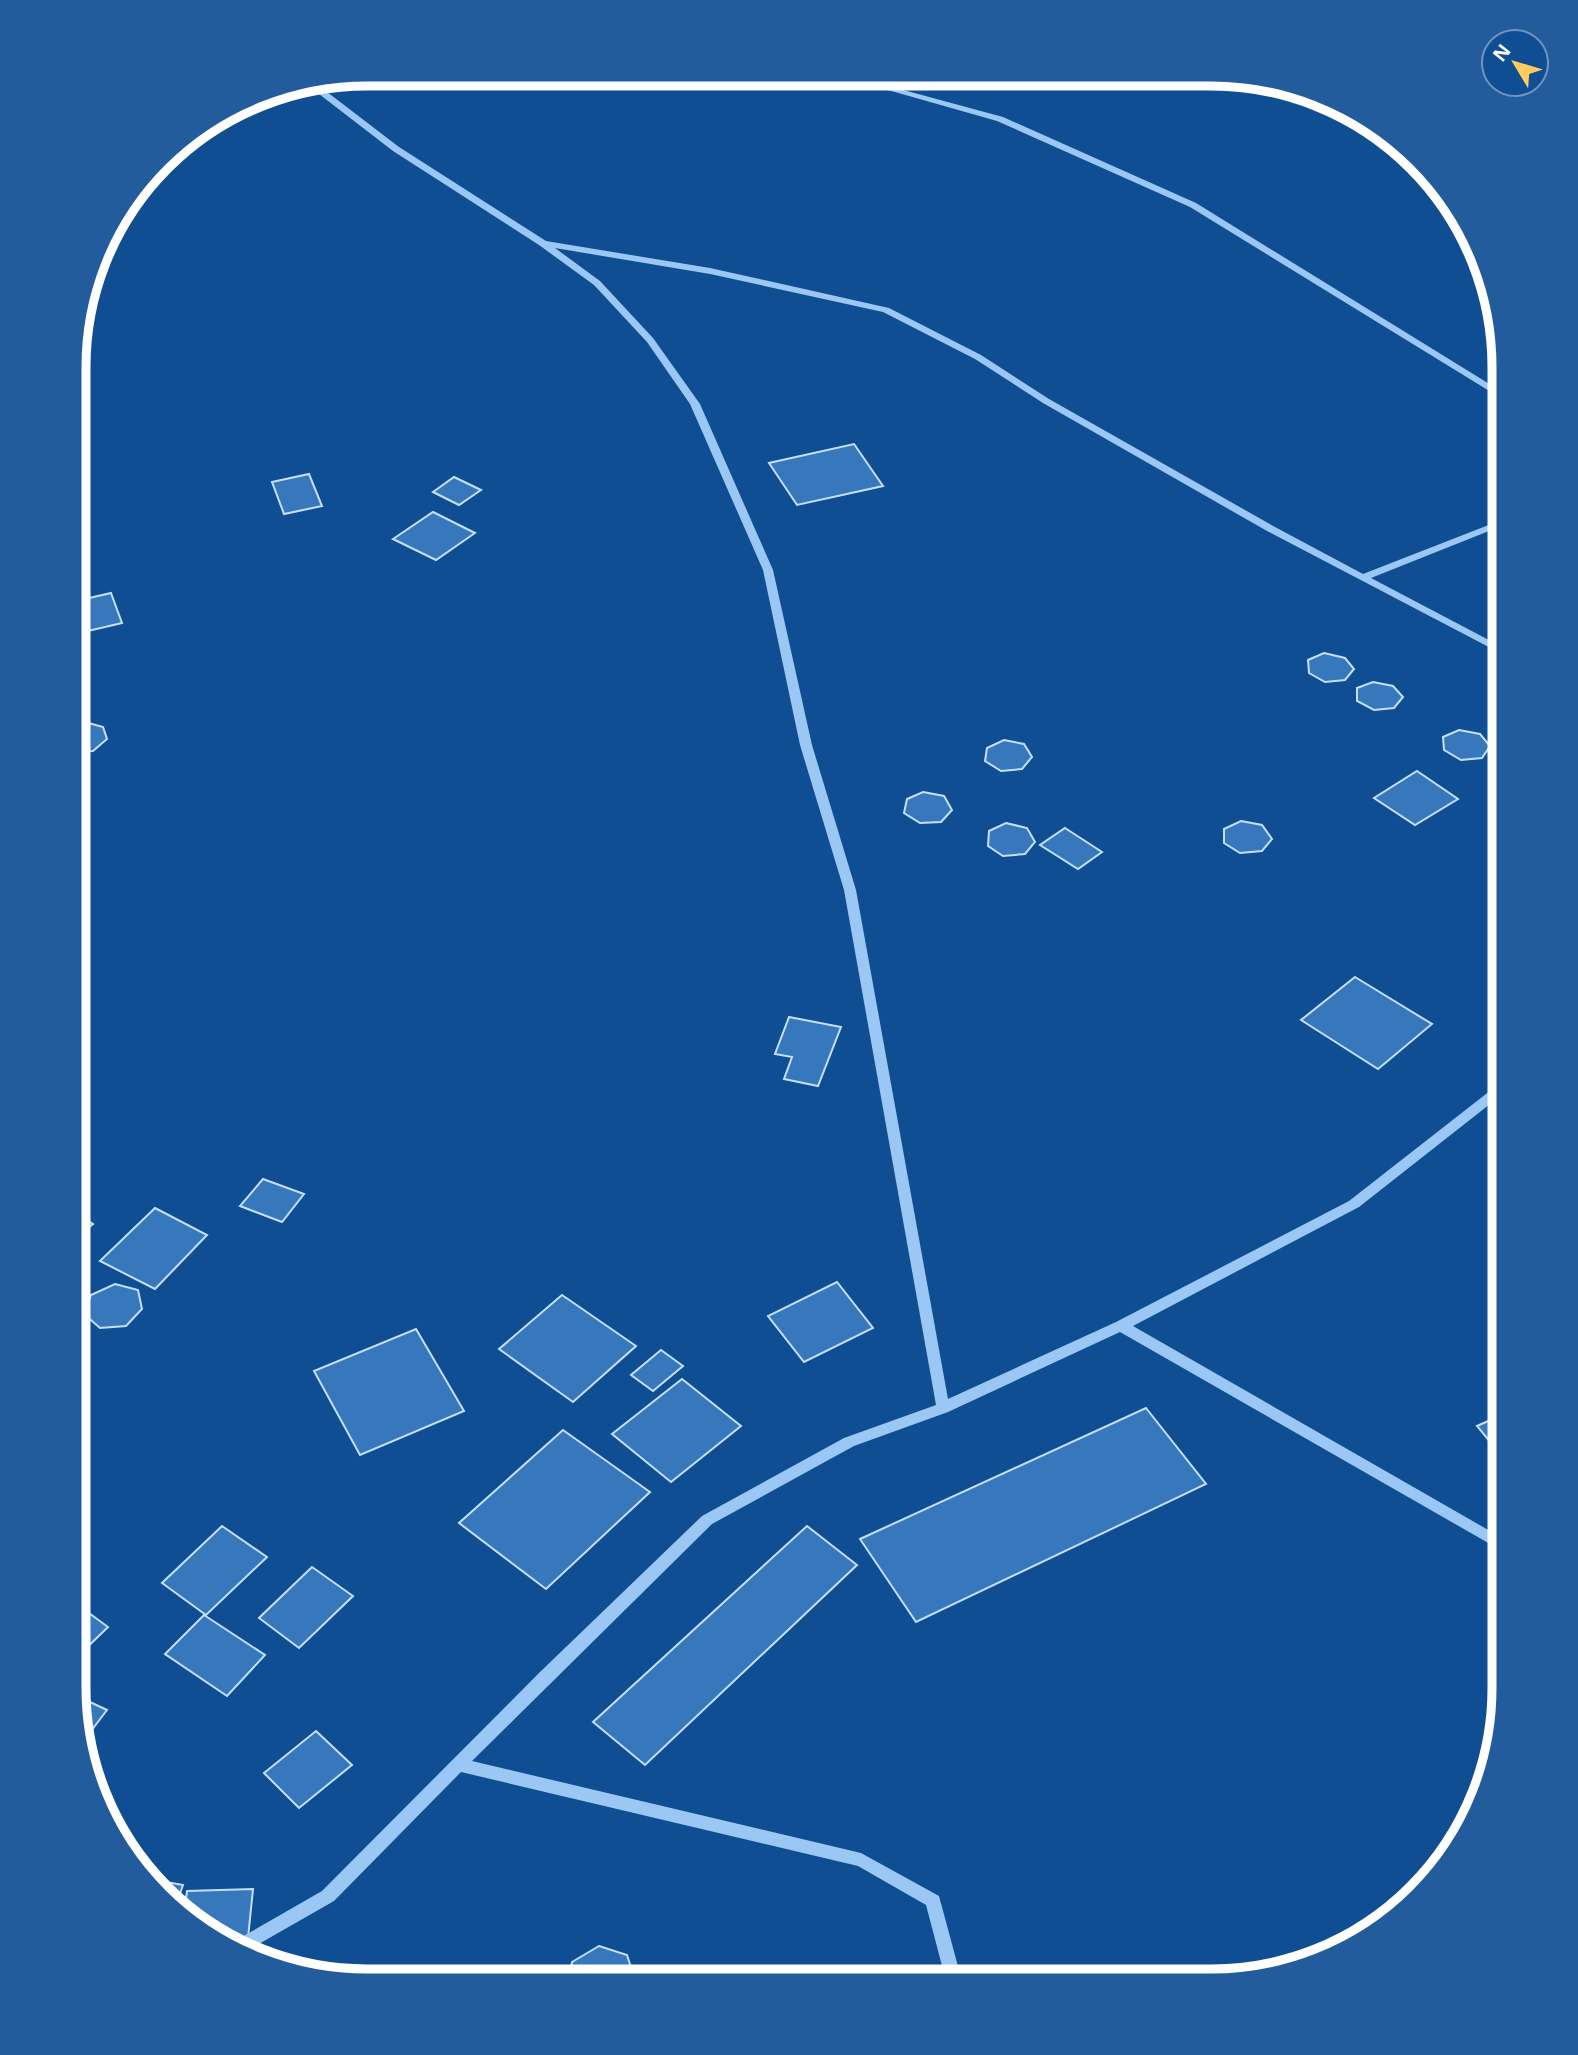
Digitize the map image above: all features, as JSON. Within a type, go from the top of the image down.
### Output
[{"type":"street","points":[[879,86],[1000,119],[1193,205],[1492,390]]},
{"type":"street","points":[[319,90],[396,149],[542,243],[597,283],[650,340],[695,404],[768,570],[806,745],[850,890],[943,1408]]},
{"type":"street","points":[[542,243],[710,271],[886,310],[978,358],[1046,401],[1271,529],[1492,646]]},
{"type":"street","points":[[1364,577],[1492,527]]},
{"type":"street","points":[[248,1943],[328,1896],[707,1520],[849,1442],[943,1408],[1121,1326],[1354,1204],[1492,1095]]},
{"type":"street","points":[[1121,1326],[1492,1539]]},
{"type":"street","points":[[458,1765],[861,1860],[933,1901],[951,1969]]},
{"type":"building","points":[[854,444],[883,486],[797,505],[769,463]]},
{"type":"building","points":[[309,474],[322,506],[284,514],[272,482]]},
{"type":"building","points":[[454,477],[481,490],[459,505],[433,492]]},
{"type":"building","points":[[433,512],[475,533],[436,560],[393,539]]},
{"type":"building","points":[[111,593],[122,623],[86,631],[86,599]]},
{"type":"building","points":[[1324,653],[1345,658],[1354,669],[1345,680],[1325,682],[1309,673],[1308,660]]},
{"type":"building","points":[[1373,682],[1393,686],[1403,697],[1394,708],[1374,710],[1357,701],[1357,688]]},
{"type":"building","points":[[86,722],[103,727],[107,739],[93,751],[86,751]]},
{"type":"building","points":[[1459,730],[1480,734],[1490,746],[1482,758],[1461,760],[1444,750],[1443,737]]},
{"type":"building","points":[[1004,740],[1024,744],[1032,757],[1022,769],[1001,771],[985,761],[987,748]]},
{"type":"building","points":[[1417,771],[1458,799],[1415,825],[1374,798]]},
{"type":"building","points":[[923,792],[944,796],[952,810],[941,822],[920,823],[904,813],[907,799]]},
{"type":"building","points":[[1241,821],[1262,825],[1272,839],[1262,851],[1240,853],[1224,843],[1224,829]]},
{"type":"building","points":[[1006,823],[1027,828],[1035,842],[1025,854],[1003,856],[988,846],[989,831]]},
{"type":"building","points":[[1065,828],[1102,852],[1078,869],[1040,845]]},
{"type":"building","points":[[1355,977],[1432,1024],[1378,1069],[1301,1020]]},
{"type":"building","points":[[789,1017],[841,1027],[818,1086],[784,1079],[792,1057],[775,1054]]},
{"type":"building","points":[[263,1179],[304,1194],[282,1222],[240,1206]]},
{"type":"building","points":[[155,1208],[207,1235],[155,1289],[100,1261]]},
{"type":"building","points":[[86,1219],[93,1224],[86,1230]]},
{"type":"building","points":[[837,1282],[873,1328],[804,1362],[768,1316]]},
{"type":"building","points":[[115,1284],[138,1290],[142,1309],[126,1326],[100,1328],[86,1316],[91,1295]]},
{"type":"building","points":[[562,1295],[636,1346],[573,1402],[499,1349]]},
{"type":"building","points":[[416,1329],[464,1411],[360,1455],[314,1371]]},
{"type":"building","points":[[661,1350],[683,1366],[653,1391],[631,1375]]},
{"type":"building","points":[[682,1379],[741,1426],[671,1482],[612,1434]]},
{"type":"building","points":[[1146,1408],[1206,1484],[916,1622],[860,1539]]},
{"type":"building","points":[[1492,1419],[1492,1444],[1477,1426]]},
{"type":"building","points":[[563,1430],[650,1492],[546,1589],[459,1523]]},
{"type":"building","points":[[222,1526],[267,1557],[206,1615],[162,1583]]},
{"type":"building","points":[[807,1526],[857,1565],[645,1765],[593,1722]]},
{"type":"building","points":[[312,1567],[353,1596],[299,1648],[259,1618]]},
{"type":"building","points":[[86,1611],[108,1627],[86,1648]]},
{"type":"building","points":[[204,1615],[265,1655],[227,1696],[165,1654]]},
{"type":"building","points":[[86,1700],[107,1710],[89,1733]]},
{"type":"building","points":[[316,1731],[352,1765],[299,1808],[264,1773]]},
{"type":"building","points":[[163,1881],[183,1885],[179,1896]]},
{"type":"building","points":[[253,1889],[248,1938],[239,1938],[226,1932],[196,1911],[186,1902],[187,1891]]},
{"type":"building","points":[[599,1946],[627,1955],[631,1969],[571,1969],[572,1962]]}]
